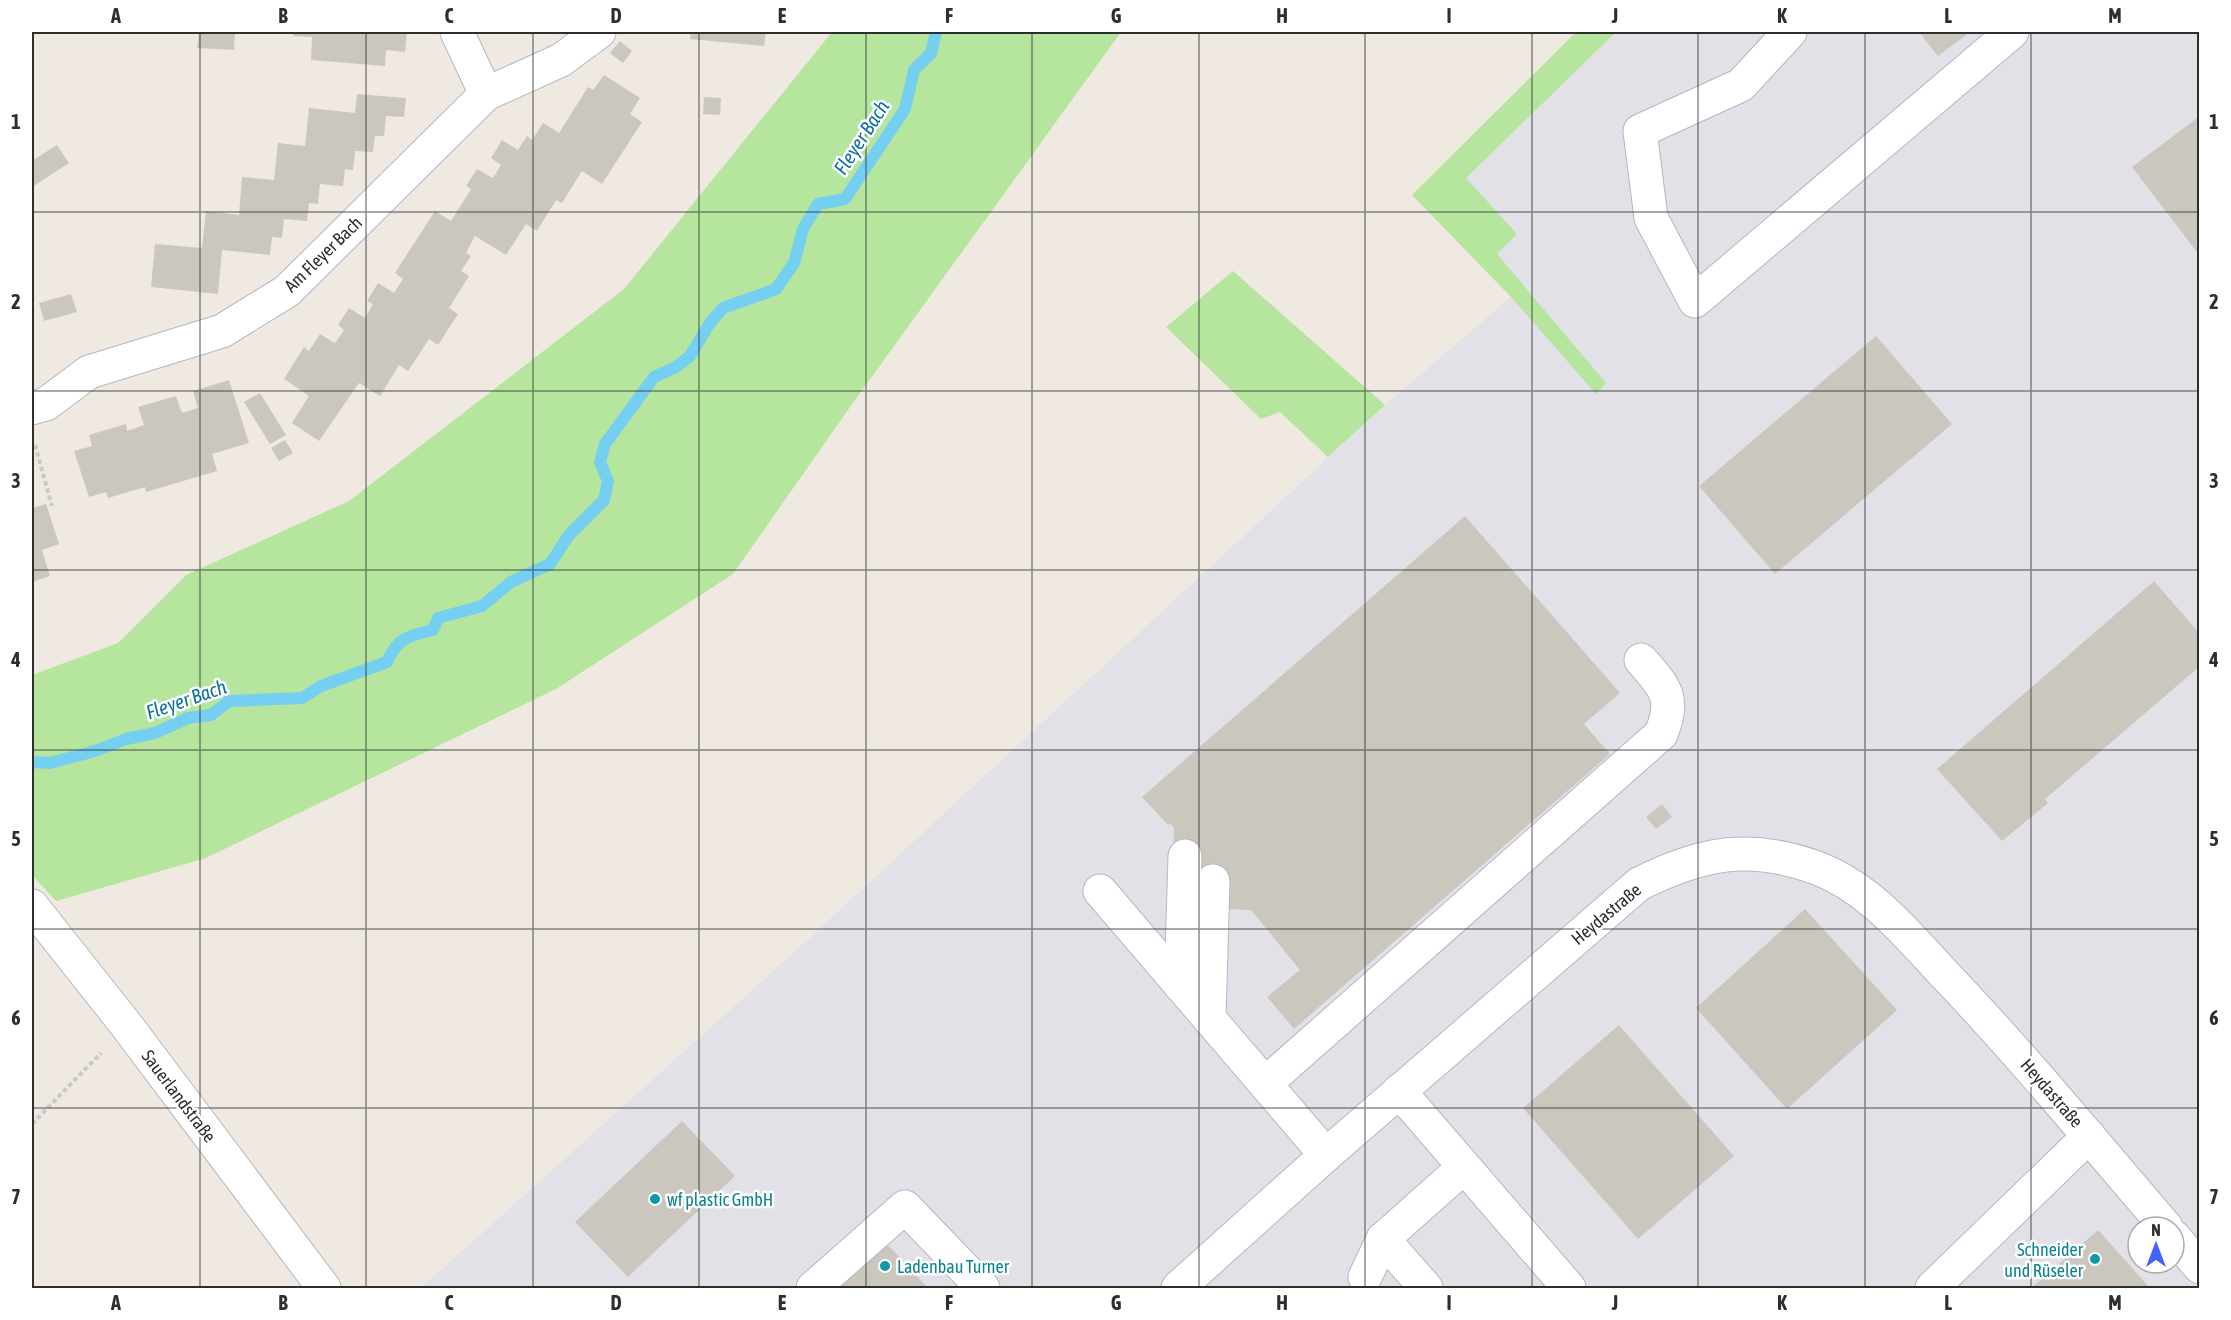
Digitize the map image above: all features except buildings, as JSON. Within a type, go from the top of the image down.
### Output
[{"type":"street","points":[[458,32],[486,94]]},
{"type":"street","name":"Am Fleyer Bach","points":[[32,408],[46,404],[89,372],[222,331],[287,291],[486,94],[561,60],[598,32]]},
{"type":"street","points":[[1790,32],[1741,85],[1640,131],[1651,218],[1695,301],[2012,32]]},
{"type":"street","points":[[1266,1083],[1661,734],[1669,715],[1668,696],[1641,660]]},
{"type":"street","name":"Heydastraße","points":[[1178,1288],[1399,1091],[1639,884],[1671,868],[1715,854],[1765,854],[1817,868],[1848,883],[1880,907],[1989,1022],[2156,1215]]},
{"type":"street","points":[[1181,986],[1185,856]]},
{"type":"street","points":[[1209,1019],[1213,881]]},
{"type":"street","points":[[1100,891],[1326,1155]]},
{"type":"street","name":"Sauerlandstraße","points":[[32,906],[127,1026],[324,1288]]},
{"type":"street","points":[[1399,1091],[1569,1288]]},
{"type":"street","points":[[1932,1288],[2089,1136]]},
{"type":"street","points":[[1365,1277],[1383,1239],[1464,1167]]},
{"type":"street","points":[[813,1288],[905,1207],[982,1288]]},
{"type":"street","points":[[1383,1239],[1426,1288]]},
{"type":"street","points":[[2186,1251],[2199,1267]]},
{"type":"street","points":[[1215,1254],[1215,1288]]},
{"type":"path","points":[[34,443],[52,506]]},
{"type":"path","points":[[32,1124],[127,1026]]},
{"type":"shaded area","points":[[1598,32],[2199,32],[2199,1288],[421,1288],[791,955],[1385,405],[1511,297],[1425,197]]},
{"type":"green space","points":[[832,32],[1121,32],[855,400],[733,574],[556,689],[206,858],[56,901],[32,875],[32,675],[118,643],[186,575],[349,501],[624,289]]},
{"type":"green space","points":[[1576,32],[1616,32],[1466,178],[1517,234],[1497,254],[1606,383],[1596,394],[1511,297],[1412,195]]},
{"type":"green space","points":[[1233,271],[1385,405],[1328,457],[1280,412],[1261,419],[1166,327]]},
{"type":"waterway","name":"Fleyer Bach","points":[[32,762],[50,763],[95,751],[126,739],[155,733],[188,718],[211,715],[229,701],[302,698],[321,686],[387,662],[400,642],[410,636],[433,630],[438,618],[482,606],[511,582],[550,564],[569,535],[604,500],[608,481],[600,462],[605,444],[654,377],[676,367],[690,356],[710,323],[723,308],[776,289],[794,263],[803,229],[818,204],[845,199],[905,109],[914,70],[931,53],[936,32]]},
{"type":"place","name":"wf plastic GmbH","points":[[655,1199]]},
{"type":"place","name":"Schneider und Rüseler","points":[[2095,1259]]},
{"type":"place","name":"Ladenbau Turner","points":[[885,1266]]}]
